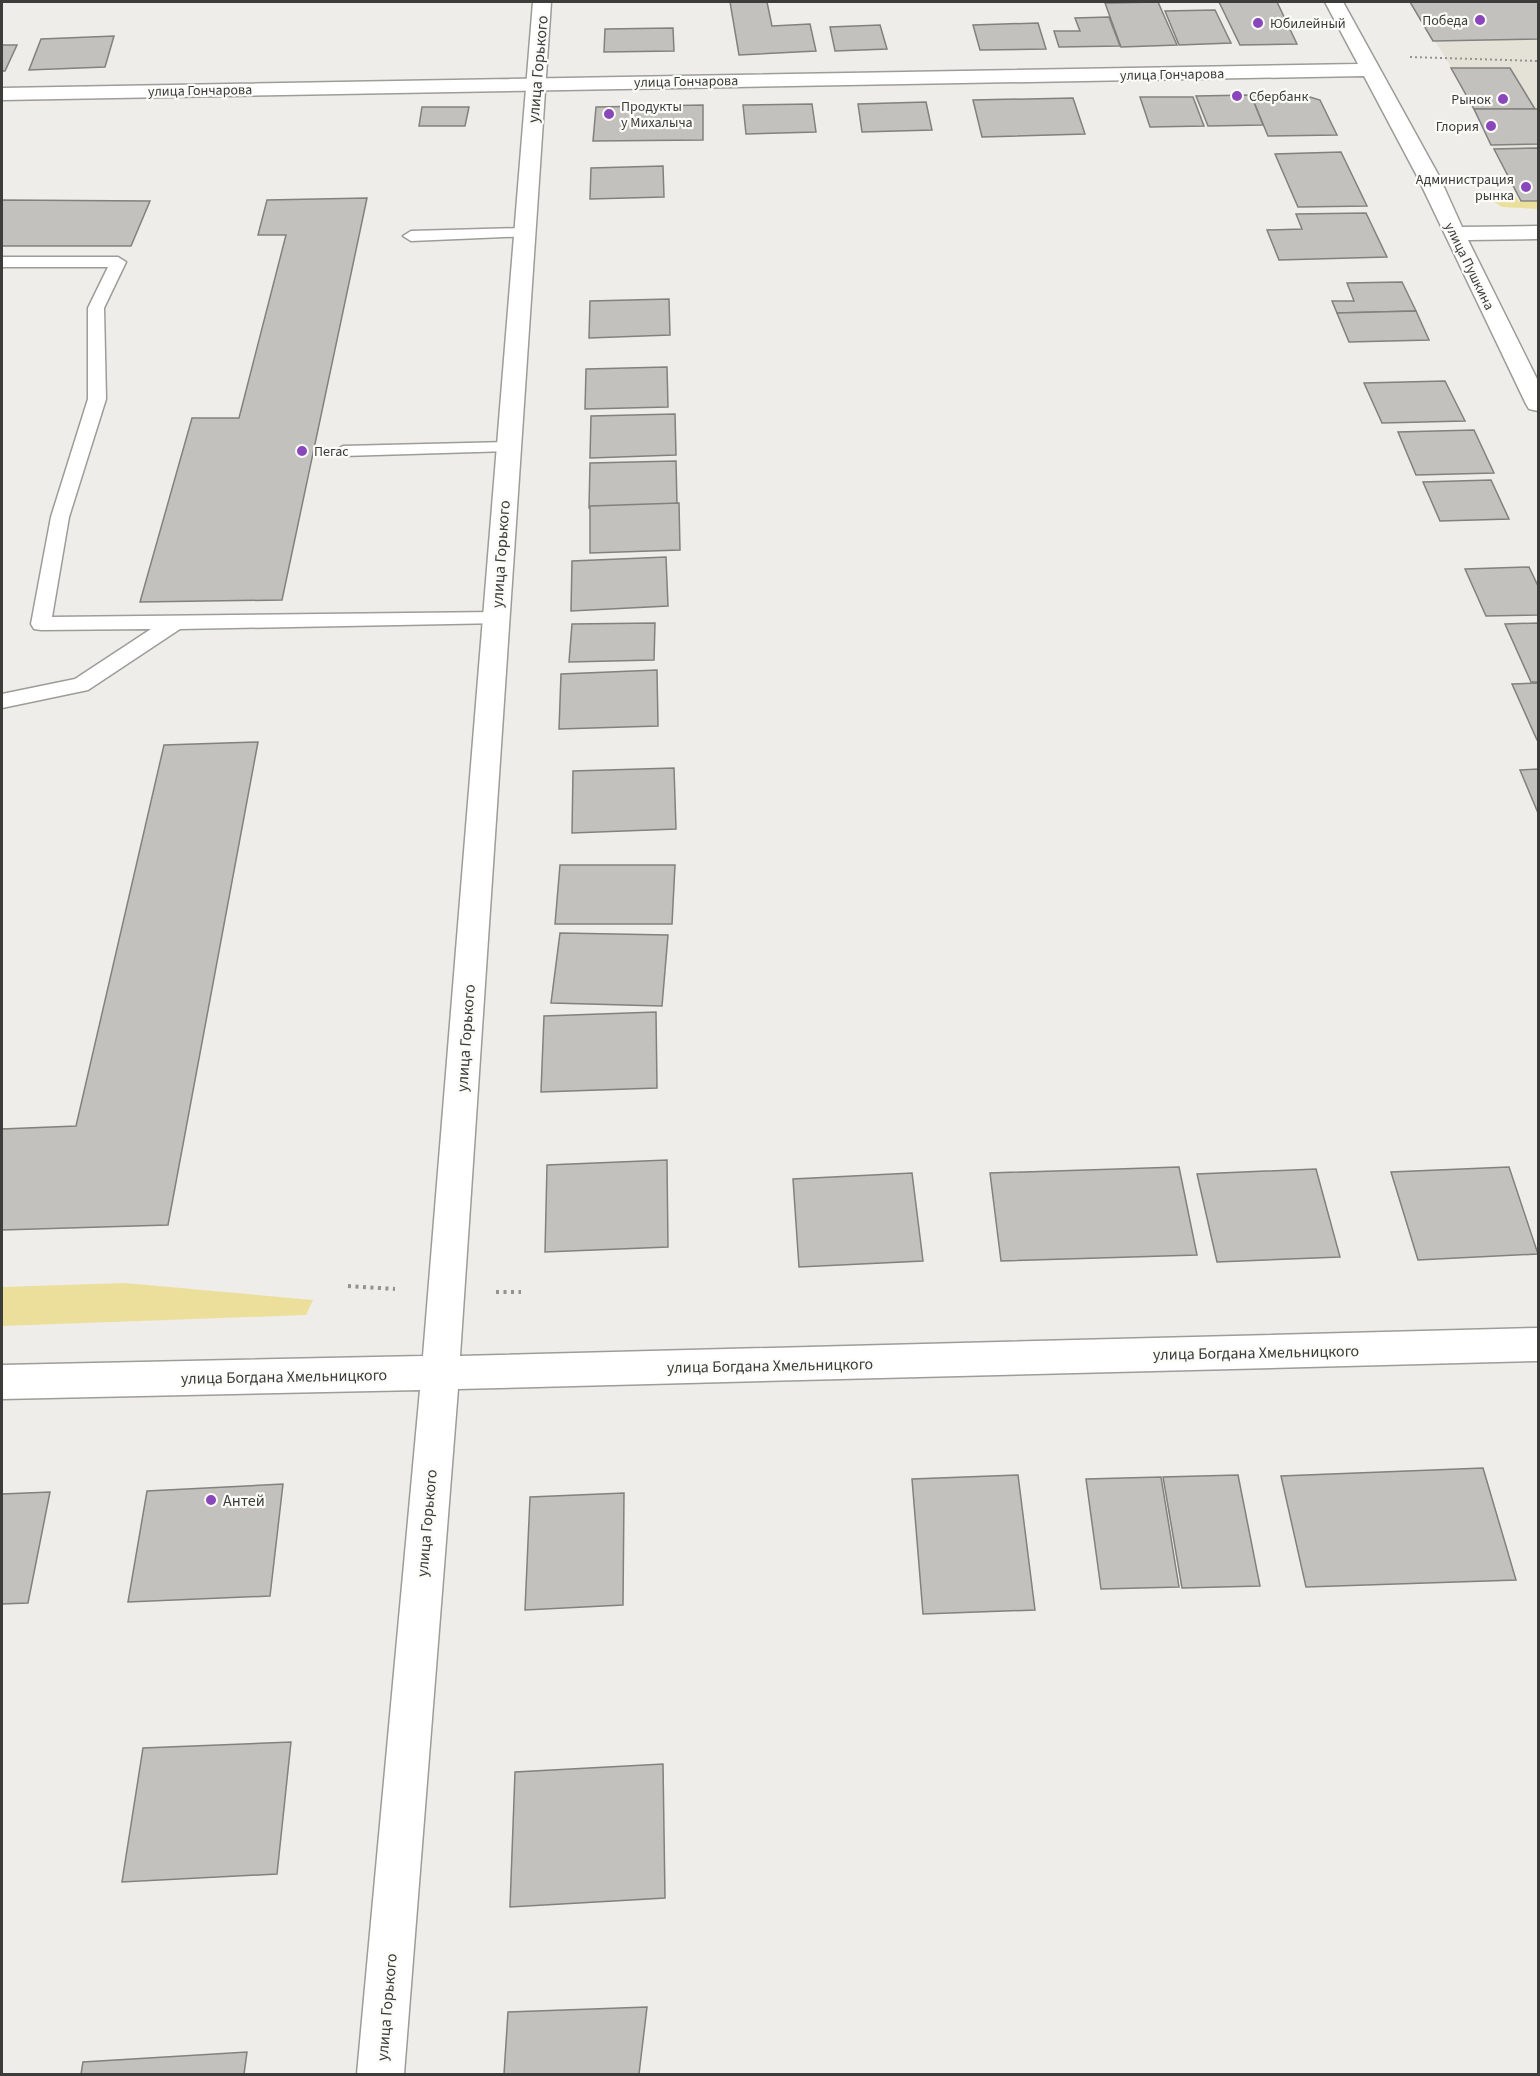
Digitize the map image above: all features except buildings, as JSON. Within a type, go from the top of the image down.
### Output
[{"type":"street","name":"улица Горького","points":[[380,2074],[440,1373],[542,2]]},
{"type":"street","name":"улица Пушкина","points":[[1334,2],[1428,176],[1454,234],[1539,404]]},
{"type":"street","name":"улица Гончарова","points":[[2,94],[1370,70]]},
{"type":"street","points":[[1454,234],[1539,232]]},
{"type":"street","name":"улица Богдана Хмельницкого","points":[[2,1382],[1539,1345]]},
{"type":"lane","points":[[411,236],[524,234]]},
{"type":"lane","points":[[2,262],[118,262],[96,308],[97,399],[60,517],[41,624],[496,618]]},
{"type":"lane","points":[[343,451],[508,447]]},
{"type":"lane","points":[[2,701],[81,685],[177,622]]},
{"type":"shaded area","name":"Рынок","points":[[1410,2],[1538,2],[1538,201],[1521,201],[1447,60]]},
{"type":"shaded area","points":[[1514,193],[1519,202],[1538,202],[1538,209],[1502,207],[1481,194]]},
{"type":"shaded area","points":[[124,1283],[313,1300],[306,1315],[2,1326],[2,1287]]},
{"type":"place","name":"Победа","points":[[1480,20]]},
{"type":"place","name":"Юбилейный","points":[[1258,23]]},
{"type":"place","name":"Сбербанк","points":[[1237,96]]},
{"type":"place","name":"Рынок","points":[[1503,99]]},
{"type":"place","name":"Продукты у Михалыча","points":[[609,114]]},
{"type":"place","name":"Глория","points":[[1491,126]]},
{"type":"place","name":"Администрация рынка","points":[[1526,187]]},
{"type":"place","name":"Пегас","points":[[302,451]]},
{"type":"place","name":"Антей","points":[[211,1500]]}]
